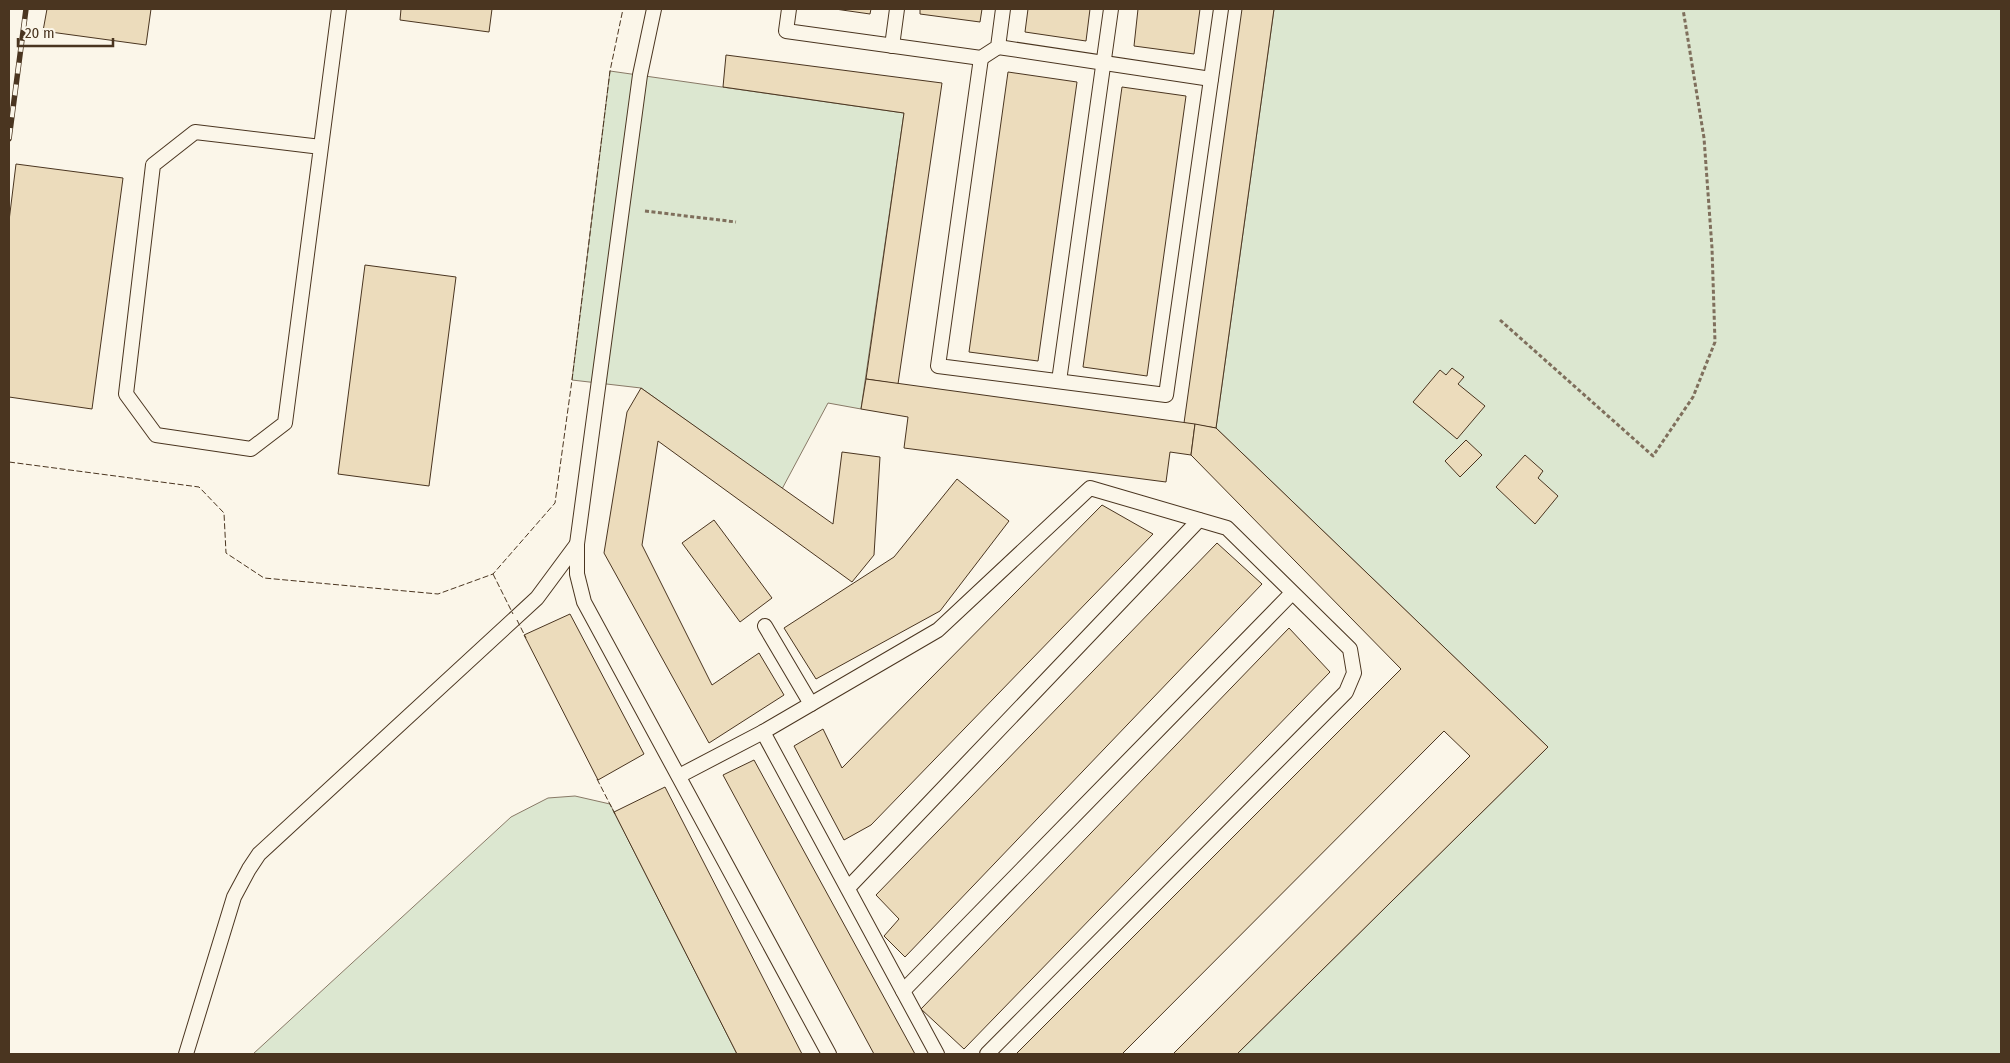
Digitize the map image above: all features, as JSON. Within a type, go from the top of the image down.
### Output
[{"type":"lane","points":[[320,147],[195,132],[153,165],[126,394],[156,435],[251,449],[285,423],[338,9]]},
{"type":"lane","points":[[654,9],[640,75],[577,544],[577,574],[584,602],[829,1054]]},
{"type":"lane","points":[[789,9],[786,31],[981,58],[998,47],[1211,79]]},
{"type":"lane","points":[[892,46],[897,9]]},
{"type":"lane","points":[[998,47],[1003,9]]},
{"type":"lane","points":[[1059,381],[1111,9]]},
{"type":"lane","points":[[981,58],[938,366],[1166,394],[1221,9]]},
{"type":"lane","points":[[679,776],[763,732],[938,630],[1090,488],[1227,528],[1350,649],[1354,672],[1346,692],[987,1054]]},
{"type":"lane","points":[[848,888],[1199,520]]},
{"type":"lane","points":[[186,1054],[234,896],[259,854],[537,598],[577,544]]},
{"type":"lane","points":[[903,991],[1292,593]]},
{"type":"lane","points":[[765,626],[811,704]]},
{"type":"lane","points":[[763,732],[938,1054]]},
{"type":"path","points":[[1500,320],[1653,456],[1693,397],[1715,342],[1715,332],[1712,248],[1704,138],[1683,9]]},
{"type":"path","points":[[622,209],[736,222]]},
{"type":"green space","points":[[1274,9],[2001,9],[2001,1054],[1237,1054],[1548,747],[1216,428]]},
{"type":"green space","points":[[610,71],[904,113],[861,409],[828,403],[782,489],[641,388],[572,380]]},
{"type":"green space","points":[[575,796],[610,804],[737,1054],[253,1054],[511,817],[548,798]]},
{"type":"building","points":[[47,9],[151,9],[146,45],[43,31]]},
{"type":"building","points":[[401,9],[492,9],[489,32],[400,20]]},
{"type":"building","points":[[835,9],[871,9],[870,14]]},
{"type":"building","points":[[920,9],[982,9],[980,22],[920,14]]},
{"type":"building","points":[[1028,9],[1090,9],[1086,41],[1025,32]]},
{"type":"building","points":[[1138,9],[1200,9],[1194,54],[1134,46]]},
{"type":"building","points":[[1242,9],[1274,9],[1216,428],[1184,423]]},
{"type":"building","points":[[726,55],[942,83],[898,384],[866,379],[904,113],[723,87]]},
{"type":"building","points":[[1008,72],[1077,82],[1038,361],[969,352]]},
{"type":"building","points":[[1122,87],[1186,96],[1147,376],[1083,367]]},
{"type":"building","points":[[16,164],[123,178],[92,409],[9,397],[9,221]]},
{"type":"building","points":[[365,265],[456,277],[429,486],[338,474]]},
{"type":"building","points":[[1452,368],[1464,377],[1458,384],[1485,406],[1457,439],[1413,402],[1440,370],[1446,375]]},
{"type":"building","points":[[866,379],[1195,424],[1191,455],[1170,452],[1166,482],[904,448],[908,417],[861,409]]},
{"type":"building","points":[[641,388],[833,524],[842,452],[880,457],[874,555],[852,582],[658,441],[642,545],[712,685],[759,653],[784,695],[709,743],[604,553],[627,412]]},
{"type":"building","points":[[1195,424],[1216,428],[1548,747],[1237,1054],[1173,1054],[1470,756],[1444,731],[1122,1054],[1016,1054],[1401,669],[1191,455]]},
{"type":"building","points":[[1466,440],[1482,455],[1460,477],[1445,461]]},
{"type":"building","points":[[1525,455],[1543,471],[1538,478],[1558,496],[1535,524],[1496,487]]},
{"type":"building","points":[[957,479],[1009,521],[940,611],[816,679],[784,628],[894,557]]},
{"type":"building","points":[[1102,505],[1153,534],[871,825],[844,840],[794,746],[823,729],[842,768]]},
{"type":"building","points":[[714,520],[772,598],[740,622],[682,543]]},
{"type":"building","points":[[1217,543],[1262,584],[905,957],[884,936],[899,919],[876,895]]},
{"type":"building","points":[[570,614],[644,754],[598,780],[524,635]]},
{"type":"building","points":[[1289,628],[1330,672],[964,1049],[921,1009]]},
{"type":"building","points":[[754,760],[915,1054],[874,1054],[723,775]]},
{"type":"building","points":[[665,787],[802,1054],[737,1054],[614,812]]},
{"type":"railway","points":[[9,139],[26,9]]},
{"type":"fence","points":[[9,462],[199,487],[224,513],[226,553],[264,578],[438,594],[493,574],[555,503],[610,71],[623,9]]},
{"type":"fence","points":[[493,574],[513,614]]},
{"type":"fence","points":[[517,620],[526,638]]},
{"type":"fence","points":[[597,779],[615,814]]}]
